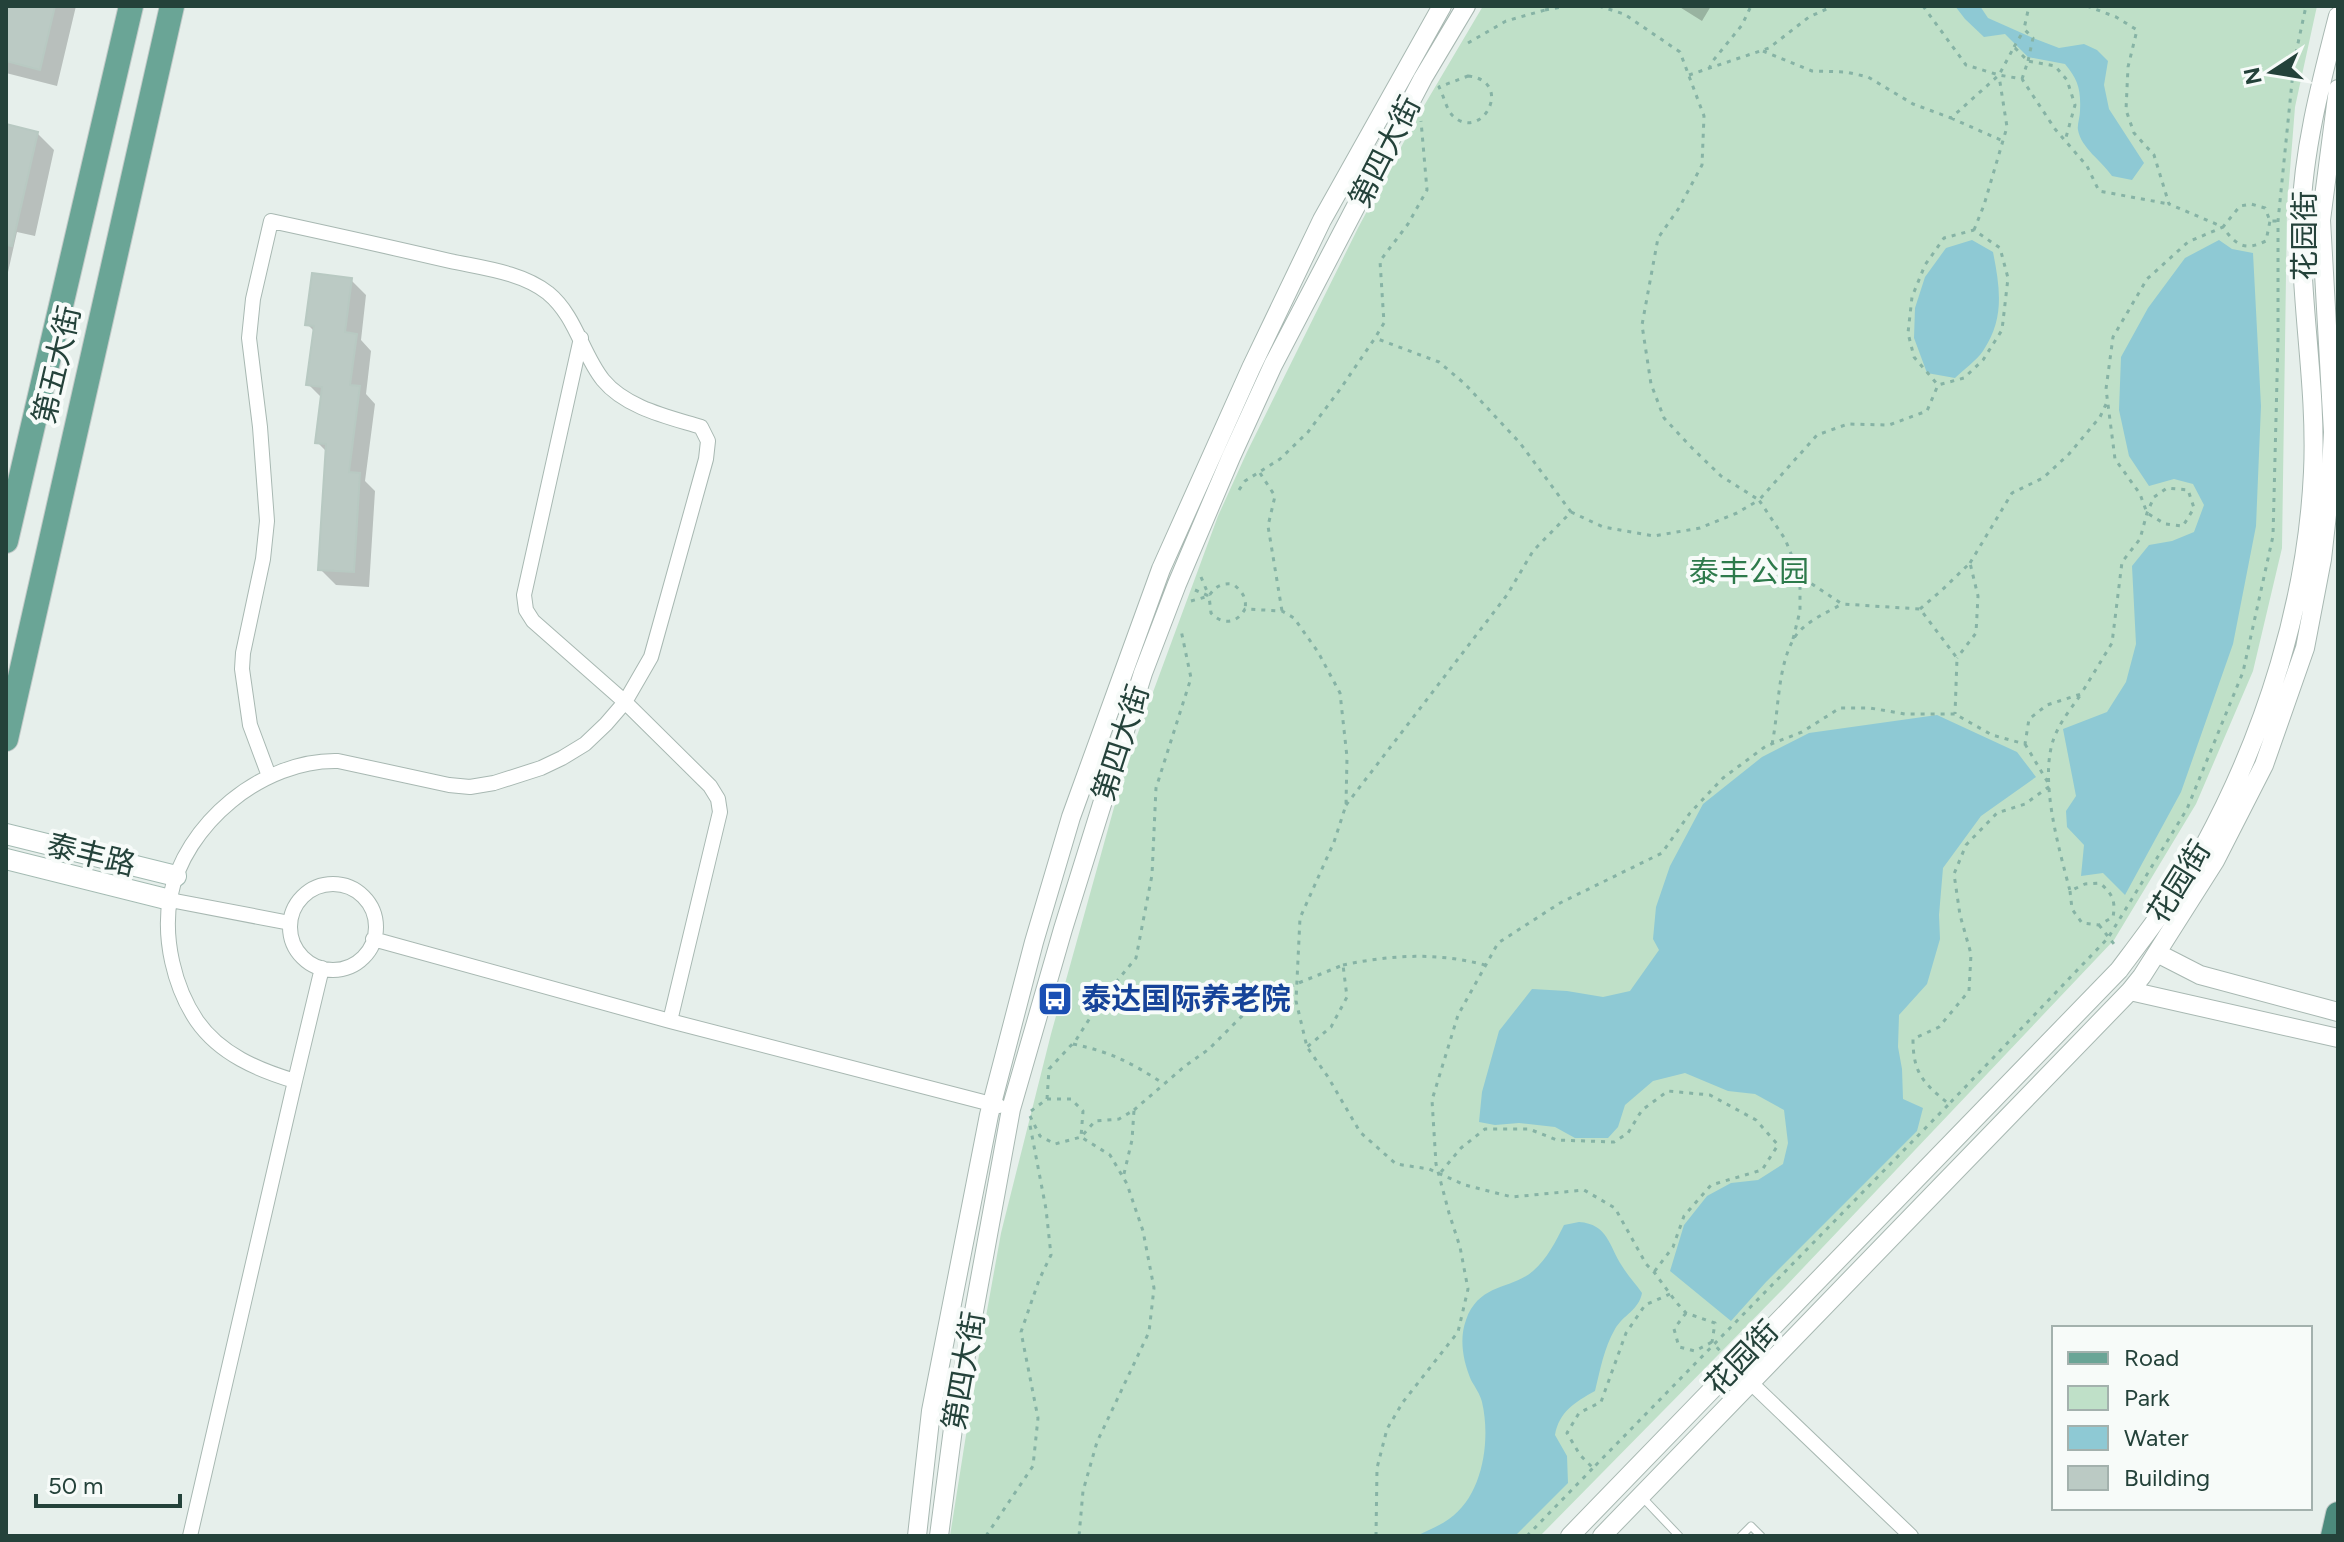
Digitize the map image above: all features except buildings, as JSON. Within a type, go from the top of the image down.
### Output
[{"type":"highway","points":[[2333,1536],[2338,1514]]},
{"type":"main road","name":"第五大街","points":[[6,541],[131,6]]},
{"type":"main road","name":"第五大街","points":[[6,739],[172,6]]},
{"type":"main road","name":"泰丰路","points":[[6,834],[176,876]]},
{"type":"main road","name":"泰丰路","points":[[6,859],[170,900]]},
{"type":"street","name":"第四大街","points":[[917,1536],[931,1411],[992,1104],[1034,942],[1071,817],[1161,569],[1251,368],[1322,220],[1442,6]]},
{"type":"street","name":"第四大街","points":[[939,1536],[954,1421],[1020,1111],[1106,786],[1143,673],[1177,584],[1273,365],[1423,78],[1466,6]]},
{"type":"street","name":"花园街","points":[[1570,1536],[2101,989],[2175,894],[2232,791],[2259,724],[2286,640],[2303,569],[2313,471],[2312,393],[2301,219],[2313,124],[2338,16]]},
{"type":"street","name":"花园街","points":[[1602,1536],[2130,991],[2215,861],[2264,765],[2305,648],[2322,559],[2330,488],[2333,432],[2321,220],[2338,89]]},
{"type":"street","points":[[269,776],[254,742],[242,669],[267,521],[249,338],[253,299],[271,221],[381,244],[528,281],[555,301],[581,338],[604,381],[622,396],[649,411],[701,427],[708,441],[706,459],[651,657],[625,702],[593,737],[562,758],[521,775],[470,787],[329,761],[297,766],[269,776],[220,810],[193,845],[176,876],[170,900],[169,933],[173,962],[182,991],[198,1022],[216,1040],[238,1058],[295,1081]]},
{"type":"street","points":[[581,338],[524,595],[526,610],[533,621],[625,702],[710,786],[718,799],[720,812],[670,1021]]},
{"type":"street","points":[[326,885],[342,885],[358,892],[369,904],[375,920],[373,939],[365,955],[352,965],[337,970],[322,968],[306,960],[291,935],[290,923],[295,906],[310,890],[326,885]]},
{"type":"street","points":[[170,900],[290,923]]},
{"type":"street","points":[[373,939],[670,1021],[1020,1111]]},
{"type":"street","points":[[2157,953],[2200,975],[2338,1012]]},
{"type":"street","points":[[190,1536],[322,968]]},
{"type":"street","points":[[2130,991],[2338,1038]]},
{"type":"street","points":[[1751,1383],[1911,1536]]},
{"type":"lane","points":[[1641,1496],[1679,1536]]},
{"type":"lane","points":[[1741,1536],[1751,1526],[1761,1536]]},
{"type":"path","points":[[1467,43],[1506,21],[1546,8],[1568,6]]},
{"type":"path","points":[[1599,6],[1624,14],[1680,52],[1704,116],[1702,165],[1679,208],[1658,238],[1642,325],[1651,384],[1664,418],[1721,476],[1759,500],[1785,539],[1800,576],[1800,611],[1779,685],[1772,744]]},
{"type":"path","points":[[1709,69],[1742,25],[1751,6]]},
{"type":"path","points":[[1689,75],[1763,51],[1809,17],[1833,6]]},
{"type":"path","points":[[1923,6],[1966,65],[2022,79],[2065,141],[2087,166],[2099,191],[2169,204],[2223,227],[2232,240],[2246,247],[2266,241],[2270,221],[2265,208],[2251,204],[2240,206],[2223,227],[2188,242],[2147,279],[2113,337],[2106,389],[2115,459],[2140,494],[2147,513],[2165,524],[2183,526],[2194,508],[2188,490],[2167,488],[2154,497],[2147,513],[2140,539],[2122,562],[2112,643],[2056,733],[2048,771],[2055,834],[2072,909],[2082,923],[2099,925],[2113,917],[2115,904],[2112,894],[2100,883],[2085,884],[2070,891]]},
{"type":"path","points":[[1951,118],[1999,75],[2024,29],[2029,6]]},
{"type":"path","points":[[2087,6],[2116,17],[2137,30],[2128,67],[2126,110],[2134,133],[2154,155],[2169,204]]},
{"type":"path","points":[[1527,1536],[2108,938],[2187,809],[2243,672],[2273,536],[2278,221],[2294,62],[2306,6]]},
{"type":"path","points":[[2022,79],[2033,38],[2024,29]]},
{"type":"path","points":[[2014,47],[2028,61],[2055,66],[2067,80],[2075,105],[2065,141]]},
{"type":"path","points":[[1763,51],[1812,71],[1846,72],[1868,77],[1913,104],[2003,141]]},
{"type":"path","points":[[1974,230],[2007,127],[1999,75]]},
{"type":"path","points":[[1433,98],[1446,76]]},
{"type":"path","points":[[1476,77],[1488,86],[1490,109],[1479,120],[1458,120],[1448,109],[1439,87],[1460,78],[1476,77]]},
{"type":"path","points":[[1237,492],[1245,481],[1280,459],[1308,432],[1384,323],[1380,261],[1408,224],[1427,190],[1421,120]]},
{"type":"path","points":[[2270,221],[2301,219]]},
{"type":"path","points":[[1974,230],[2000,248],[2008,278],[2002,330],[1983,360],[1964,378],[1938,385],[1914,357],[1908,333],[1912,297],[1925,265],[1944,238],[1974,230]]},
{"type":"path","points":[[1375,338],[1439,362],[1465,384],[1520,443],[1571,512],[1603,527],[1654,536],[1700,528],[1737,513],[1759,500],[1817,435],[1848,424],[1889,425],[1927,411],[1938,385]]},
{"type":"path","points":[[1800,576],[1842,604],[1920,609],[1970,563],[2012,493],[2043,478],[2069,454],[2100,417],[2108,401]]},
{"type":"path","points":[[1259,472],[1275,496],[1268,526],[1282,611]]},
{"type":"path","points":[[1346,805],[1507,595],[1533,551],[1571,512]]},
{"type":"path","points":[[1955,714],[1957,658],[1976,633],[1978,596],[1970,563]]},
{"type":"path","points":[[1189,602],[1209,596],[1221,584],[1233,584],[1242,591],[1245,609],[1241,617],[1230,622],[1220,621],[1211,613],[1209,596],[1200,575]]},
{"type":"path","points":[[1177,584],[1209,596]]},
{"type":"path","points":[[1793,639],[1811,623],[1842,604]]},
{"type":"path","points":[[1245,609],[1282,611],[1294,618],[1318,652],[1340,693],[1347,757],[1346,805],[1334,842],[1300,918],[1296,1001],[1307,1047],[1360,1132],[1396,1164],[1429,1169],[1465,1185],[1512,1197],[1584,1190],[1615,1208],[1646,1264],[1686,1313],[1715,1323],[1713,1344],[1734,1366]]},
{"type":"path","points":[[1920,609],[1957,658]]},
{"type":"path","points":[[1047,1099],[1049,1069],[1072,1044],[1102,999],[1136,958],[1152,875],[1156,788],[1191,678],[1180,627]]},
{"type":"path","points":[[2050,786],[2025,744],[2029,719],[2047,705],[2081,694]]},
{"type":"path","points":[[1376,1536],[1377,1468],[1387,1429],[1403,1402],[1458,1332],[1468,1289],[1460,1247],[1436,1164],[1432,1100],[1458,1015],[1498,943],[1548,911],[1662,853],[1690,813],[1723,778],[1772,744],[1802,732],[1840,708],[1870,708],[1905,714],[1955,714],[1992,735],[2025,744]]},
{"type":"path","points":[[1949,1104],[1927,1085],[1920,1073],[1913,1060],[1913,1039],[1939,1027],[1969,991],[1971,954],[1960,915],[1954,874],[1966,845],[1997,813],[2025,804],[2050,786]]},
{"type":"path","points":[[2099,925],[2128,958]]},
{"type":"path","points":[[1020,1111],[1040,1136],[1055,1144],[1081,1137],[1095,1121],[1119,1119],[1134,1110],[1209,1049],[1250,1008],[1296,984],[1343,965],[1382,957],[1464,959],[1485,965]]},
{"type":"path","points":[[1307,1047],[1331,1027],[1347,997],[1343,965]]},
{"type":"path","points":[[1072,1044],[1105,1051],[1164,1084]]},
{"type":"path","points":[[1440,1174],[1461,1148],[1485,1129],[1529,1129],[1557,1140],[1614,1142],[1628,1133],[1642,1110],[1668,1091],[1710,1095],[1756,1120],[1778,1145],[1762,1170],[1711,1185],[1684,1216],[1673,1247],[1654,1272]]},
{"type":"path","points":[[1020,1111],[1047,1099],[1071,1099],[1083,1111],[1081,1137]]},
{"type":"path","points":[[1123,1178],[1132,1140],[1134,1110]]},
{"type":"path","points":[[986,1536],[1033,1466],[1038,1418],[1021,1332],[1051,1255],[1046,1209],[1020,1111]]},
{"type":"path","points":[[1079,1536],[1083,1491],[1097,1442],[1149,1332],[1154,1288],[1143,1231],[1123,1178],[1110,1155],[1081,1137]]},
{"type":"path","points":[[1593,1468],[1580,1455],[1567,1433],[1579,1413],[1601,1402],[1626,1333],[1645,1305],[1670,1294]]},
{"type":"path","points":[[1686,1313],[1674,1329],[1679,1347],[1695,1351],[1713,1344]]},
{"type":"green space","name":"泰丰公园","points":[[1483,6],[2317,6],[2295,107],[2287,208],[2282,548],[2253,671],[2196,804],[2114,940],[1785,1287],[1540,1536],[950,1536],[1001,1233],[1051,1034],[1125,768],[1218,516],[1247,452],[1358,228],[1415,121]]},
{"type":"water","points":[[1955,6],[1980,6],[1988,18],[2059,48],[2084,44],[2097,50],[2108,61],[2104,85],[2109,109],[2144,163],[2132,180],[2112,176],[2083,143],[2078,128],[2079,91],[2076,80],[2065,64],[2028,57],[2005,34],[1984,37]]},
{"type":"water","points":[[1972,240],[1993,252],[1999,291],[1995,327],[1980,355],[1955,378],[1927,373],[1914,338],[1915,308],[1925,277],[1946,248]]},
{"type":"water","points":[[2219,240],[2232,249],[2253,253],[2261,406],[2256,526],[2233,644],[2181,792],[2125,895],[2103,873],[2081,876],[2084,845],[2067,827],[2066,811],[2076,796],[2063,729],[2107,712],[2126,682],[2136,644],[2132,566],[2149,545],[2172,541],[2194,532],[2204,505],[2193,484],[2174,479],[2149,486],[2129,456],[2119,410],[2121,357],[2148,308],[2185,258]]},
{"type":"water","points":[[1937,715],[2017,752],[2036,777],[1981,816],[1943,868],[1940,939],[1927,984],[1899,1015],[1898,1047],[1903,1099],[1923,1108],[1917,1131],[1731,1321],[1670,1271],[1684,1225],[1707,1196],[1731,1183],[1758,1180],[1783,1164],[1788,1143],[1784,1110],[1755,1094],[1728,1091],[1685,1073],[1653,1081],[1625,1105],[1618,1127],[1608,1138],[1575,1138],[1555,1127],[1479,1122],[1482,1092],[1499,1031],[1532,989],[1603,997],[1630,991],[1659,950],[1653,939],[1656,907],[1670,866],[1703,804],[1762,757],[1809,733]]},
{"type":"water","points":[[1579,1222],[1602,1232],[1624,1270],[1642,1293],[1638,1304],[1611,1336],[1595,1391],[1569,1408],[1557,1427],[1555,1435],[1567,1456],[1568,1483],[1515,1536],[1416,1536],[1445,1522],[1461,1509],[1477,1482],[1482,1466],[1485,1417],[1481,1399],[1468,1373],[1463,1350],[1464,1327],[1472,1308],[1487,1293],[1533,1271],[1547,1255],[1564,1225]]},
{"type":"place","name":"泰达国际养老院","points":[[1055,999]]}]
